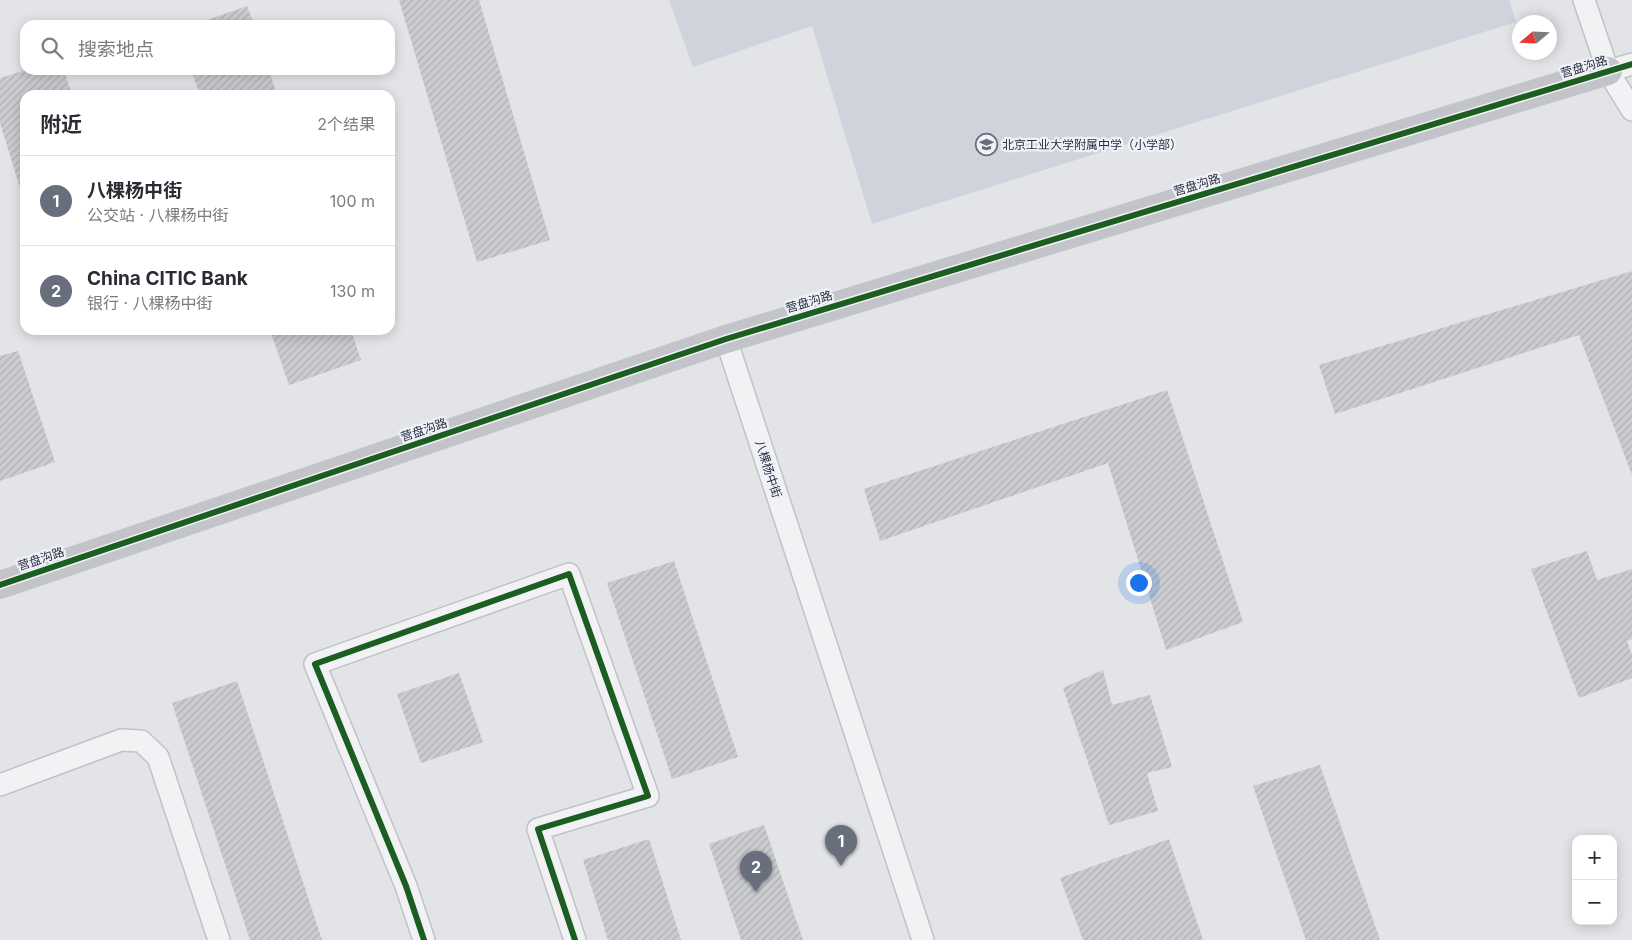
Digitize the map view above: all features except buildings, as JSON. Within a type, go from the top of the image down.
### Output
[{"type":"street","points":[[1584,0],[1620,68],[1632,110]]},
{"type":"street","name":"营盘沟路","points":[[0,585],[726,339],[1620,68]]},
{"type":"street","name":"八棵杨中街","points":[[726,339],[923,940]]},
{"type":"street","points":[[423,940],[406,886],[315,664],[569,574],[648,796],[538,829],[575,940]]},
{"type":"street","points":[[0,785],[120,740],[141,740],[158,757],[219,940]]},
{"type":"shaded area","name":"北京工业大学附属中学（小学部）","points":[[669,0],[1509,0],[1514,15],[1512,15],[1512,23],[872,224],[812,26],[693,67]]},
{"type":"cycle path","points":[[0,585],[726,339],[1632,64]]},
{"type":"cycle path","points":[[424,940],[406,886],[315,664],[569,574],[648,796],[538,829],[575,940]]},
{"type":"place","name":"北京工业大学附属中学（小学部）","points":[[986,145]]},
{"type":"place","name":"八棵杨中街","points":[[841,866]]},
{"type":"place","name":"China CITIC Bank","points":[[756,892]]}]
